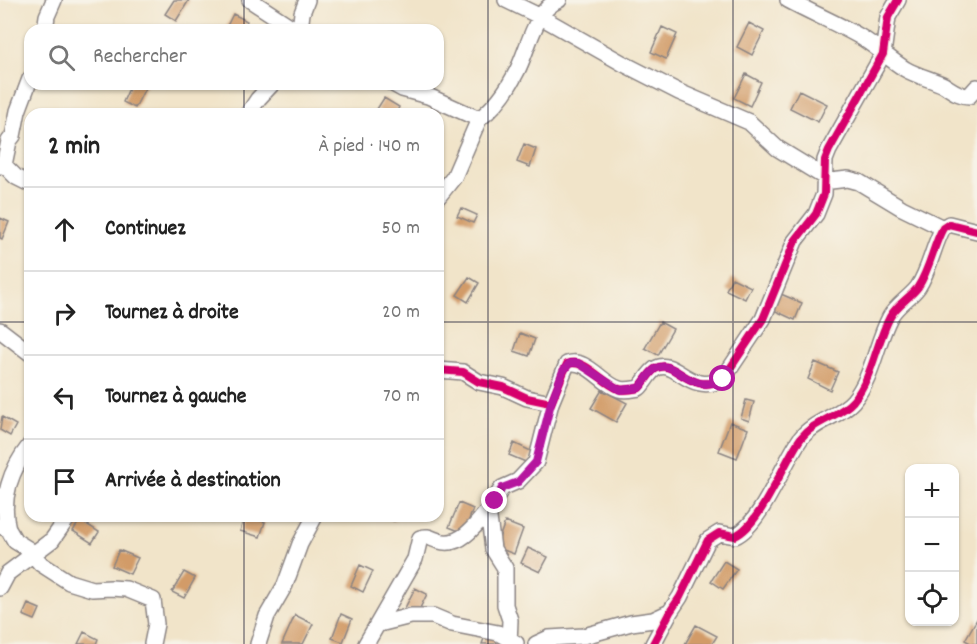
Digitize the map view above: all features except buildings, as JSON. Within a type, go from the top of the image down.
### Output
[{"type":"street","points":[[46,24],[54,0]]},
{"type":"street","points":[[250,0],[288,24]]},
{"type":"street","points":[[299,24],[308,0]]},
{"type":"street","points":[[506,0],[542,17],[622,63],[749,122],[777,148],[831,181],[848,179],[859,182],[902,208],[943,228]]},
{"type":"street","points":[[444,189],[457,172],[479,119],[488,112],[516,72],[535,26],[548,5],[559,0]]},
{"type":"street","points":[[788,0],[873,44],[883,54],[914,74],[941,84],[963,96],[969,96],[977,87]]},
{"type":"street","points":[[366,644],[415,559],[420,538],[426,536],[445,542],[463,537],[488,510],[502,488],[518,482],[536,462],[551,403],[563,371],[570,363],[578,363],[620,390],[639,388],[655,369],[662,367],[671,368],[688,379],[703,384],[713,384],[723,379],[763,319],[795,241],[816,214],[824,194],[825,160],[836,134],[883,54],[888,17],[898,0]]},
{"type":"street","points":[[24,181],[2,166],[5,139],[13,136],[18,111],[26,90]]},
{"type":"street","points":[[252,108],[266,90]]},
{"type":"street","points":[[402,90],[422,94],[479,119]]},
{"type":"street","points":[[653,644],[669,612],[680,597],[708,540],[719,533],[735,536],[748,527],[784,471],[802,437],[853,400],[864,382],[891,315],[902,301],[917,289],[943,228],[949,224],[977,231]]},
{"type":"street","points":[[0,330],[24,348]]},
{"type":"street","points":[[444,370],[463,372],[479,382],[503,387],[527,399],[551,403]]},
{"type":"street","points":[[0,588],[15,554],[8,532],[5,498],[19,459],[24,453]]},
{"type":"street","points":[[488,510],[493,549],[505,568],[506,604],[512,643]]},
{"type":"street","points":[[8,573],[52,540],[65,522]]},
{"type":"street","points":[[258,644],[267,616],[285,585],[300,544],[312,522]]},
{"type":"street","points":[[8,532],[41,564],[69,582],[92,589],[126,589],[153,600],[156,624],[152,644]]},
{"type":"street","points":[[536,644],[549,638],[584,636],[631,623],[654,620],[669,612]]},
{"type":"street","points":[[379,624],[411,616],[428,616],[452,624],[492,631],[503,635],[512,643]]},
{"type":"cycle path","points":[[444,370],[463,372],[479,382],[503,387],[527,398],[551,403],[567,364],[574,363],[581,364],[622,390],[639,388],[655,369],[662,366],[701,383],[723,379],[763,319],[795,241],[816,214],[824,194],[825,160],[883,54],[888,17],[898,0]]},
{"type":"cycle path","points":[[653,644],[680,597],[708,540],[719,533],[735,536],[745,530],[763,506],[801,438],[813,427],[841,411],[860,392],[890,317],[918,287],[926,273],[943,228],[949,224],[977,231]]},
{"type":"route","points":[[495,501],[502,488],[518,482],[536,462],[542,446],[551,403],[567,364],[578,363],[620,390],[639,388],[655,369],[662,367],[671,368],[696,383],[709,385],[723,379]]}]
